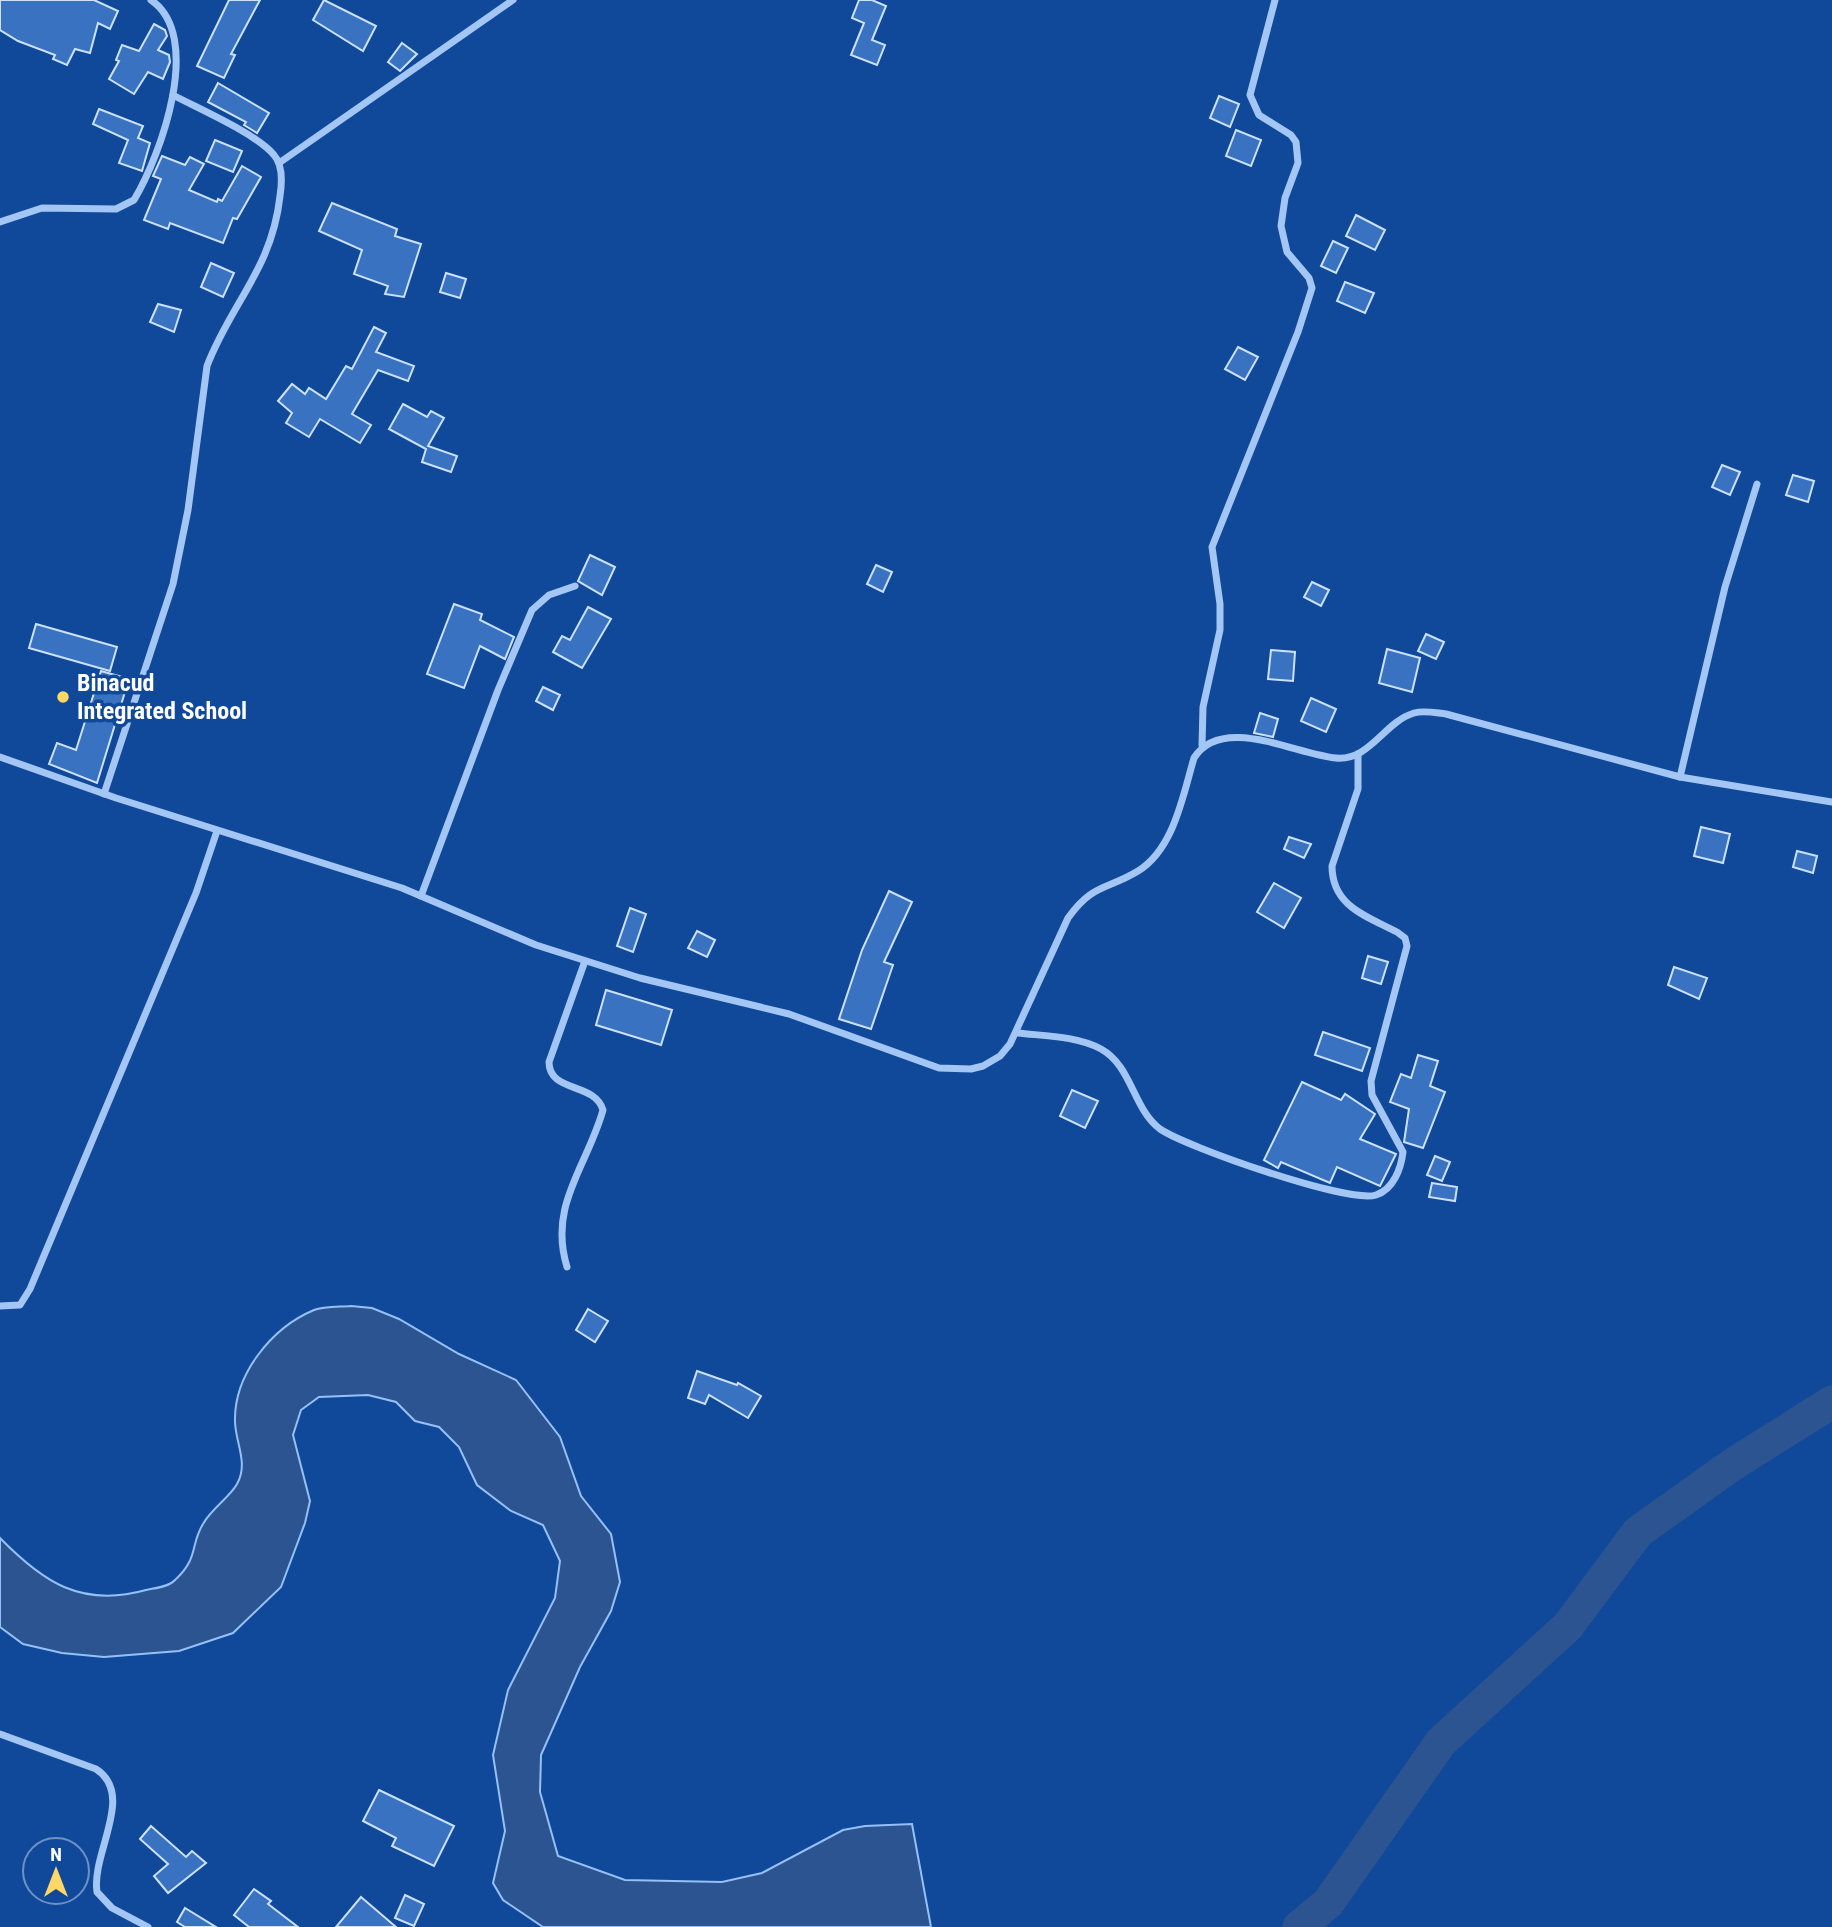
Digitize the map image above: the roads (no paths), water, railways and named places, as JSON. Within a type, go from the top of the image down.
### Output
[{"type":"street","points":[[0,222],[42,208],[99,209],[129,205],[142,187],[173,95],[175,39],[167,14],[151,0]]},
{"type":"street","points":[[279,163],[513,0]]},
{"type":"street","points":[[0,757],[104,794],[421,896],[536,945],[719,999],[789,1014],[939,1068],[960,1070],[983,1066],[1000,1056],[1018,1033],[1068,918],[1079,902],[1097,888],[1137,872],[1163,846],[1202,745],[1203,707],[1220,630],[1220,604],[1212,547],[1298,332],[1312,288],[1309,278],[1287,252],[1281,226],[1285,198],[1298,163],[1296,142],[1290,135],[1259,115],[1250,95],[1275,0]]},
{"type":"street","points":[[104,794],[173,584],[190,500],[207,366],[213,349],[258,272],[277,226],[282,184],[279,163],[266,148],[173,95]]},
{"type":"street","points":[[1680,777],[1725,587],[1757,484]]},
{"type":"street","points":[[421,896],[498,690],[532,610],[549,595],[575,586]]},
{"type":"street","points":[[1202,745],[1210,740],[1235,737],[1335,758],[1358,754],[1405,717],[1427,712],[1446,714],[1680,777],[1832,802]]},
{"type":"street","points":[[1018,1033],[1055,1037],[1101,1048],[1116,1060],[1151,1120],[1177,1138],[1311,1187],[1365,1196],[1384,1191],[1398,1173],[1403,1152],[1372,1095],[1371,1082],[1407,946],[1405,938],[1397,932],[1342,900],[1332,879],[1332,866],[1357,789],[1358,754]]},
{"type":"street","points":[[0,1306],[20,1305],[30,1289],[196,894],[217,831]]},
{"type":"street","points":[[567,1267],[562,1249],[561,1220],[603,1110],[595,1096],[554,1078],[549,1072],[549,1062],[585,961]]},
{"type":"street","points":[[0,1734],[96,1769],[107,1776],[114,1793],[97,1877],[97,1892],[113,1908],[148,1927]]},
{"type":"water","points":[[351,1306],[372,1308],[399,1319],[459,1354],[516,1380],[560,1437],[581,1496],[611,1534],[620,1582],[611,1611],[580,1667],[541,1755],[540,1792],[558,1856],[625,1880],[722,1882],[762,1873],[843,1830],[912,1824],[931,1927],[543,1927],[503,1900],[493,1883],[505,1831],[493,1755],[508,1690],[555,1598],[560,1561],[543,1525],[511,1511],[477,1485],[459,1447],[439,1427],[415,1421],[396,1402],[368,1395],[319,1397],[301,1410],[293,1435],[310,1501],[305,1523],[281,1587],[233,1633],[179,1651],[104,1657],[62,1653],[23,1644],[0,1627],[0,1538],[48,1579],[83,1593],[123,1595],[162,1587],[175,1580],[188,1565],[203,1524],[234,1489],[240,1476],[242,1460],[235,1421],[236,1404],[248,1370],[270,1341],[298,1318],[318,1309]]},
{"type":"waterway","points":[[1299,1927],[1328,1903],[1441,1742],[1568,1626],[1638,1532],[1732,1465],[1832,1402]]},
{"type":"place","name":"Binacud Integrated School","points":[[63,697]]}]
